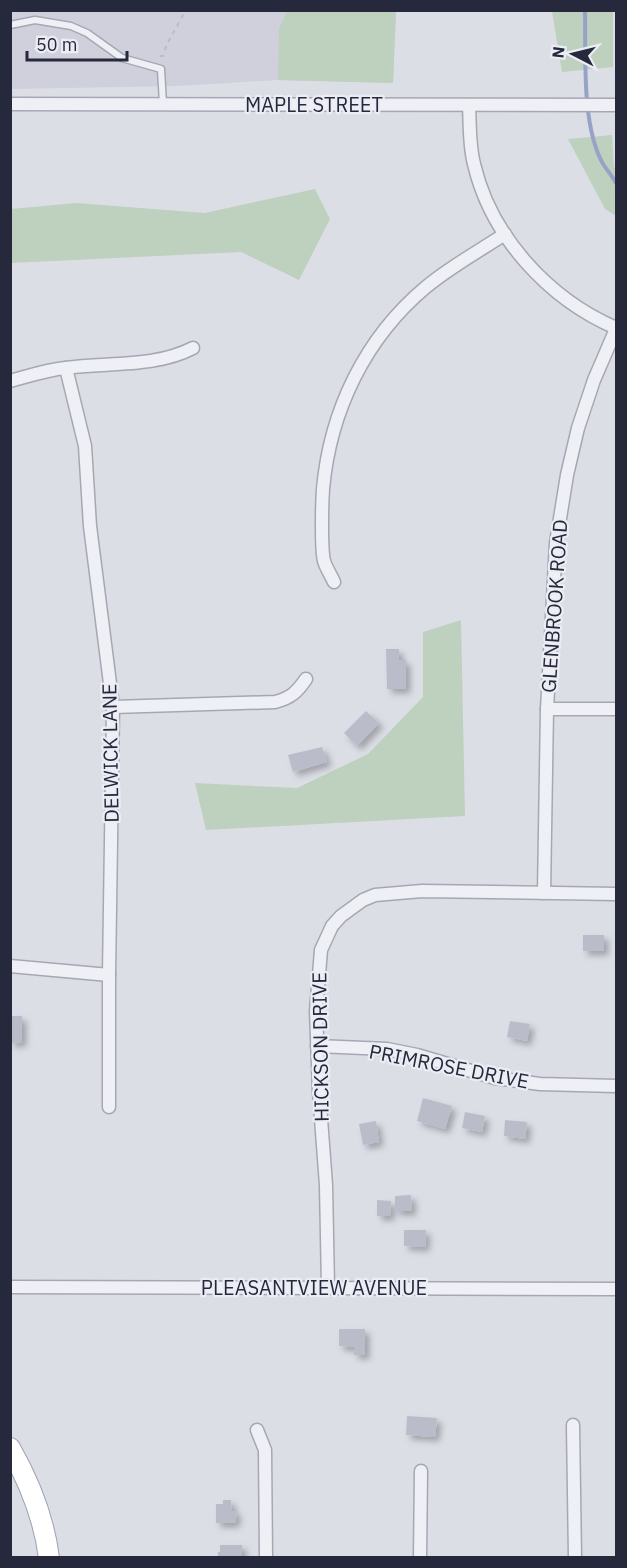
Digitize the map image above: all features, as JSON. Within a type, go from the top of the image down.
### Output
[{"type":"main road","points":[[10,1448],[17,1472],[38,1505],[49,1557]]},
{"type":"street","name":"MAPLE STREET","points":[[10,104],[616,105]]},
{"type":"street","points":[[470,105],[470,144],[480,185],[505,234],[526,261],[557,293],[579,309],[616,328]]},
{"type":"street","points":[[334,582],[324,560],[325,468],[334,429],[351,382],[383,332],[402,309],[432,282],[505,234]]},
{"type":"street","name":"GLENBROOK ROAD","points":[[544,893],[547,709],[556,543],[567,475],[578,428],[594,380],[616,328]]},
{"type":"street","points":[[10,381],[45,371],[66,368],[158,361],[177,357],[193,348]]},
{"type":"street","name":"DELWICK LANE","points":[[66,368],[85,446],[90,526],[113,707],[109,1107]]},
{"type":"street","points":[[113,707],[275,702],[288,699],[297,693],[306,679]]},
{"type":"street","points":[[547,709],[616,709]]},
{"type":"street","name":"HICKSON DRIVE","points":[[328,1287],[326,1185],[316,1011],[321,950],[332,926],[340,916],[363,900],[375,895],[422,891],[616,894]]},
{"type":"street","points":[[10,966],[109,975]]},
{"type":"street","name":"PRIMROSE DRIVE","points":[[317,1046],[387,1049],[417,1055],[495,1078],[540,1084],[616,1086]]},
{"type":"street","name":"PLEASANTVIEW AVENUE","points":[[10,1287],[616,1289]]},
{"type":"street","points":[[573,1425],[575,1557]]},
{"type":"street","points":[[257,1430],[265,1450],[266,1557]]},
{"type":"street","points":[[420,1557],[421,1472]]},
{"type":"lane","points":[[10,25],[35,20],[71,27],[87,33],[122,58],[161,69],[163,104]]},
{"type":"path","points":[[160,56],[163,56],[186,10]]},
{"type":"shaded area","points":[[10,11],[396,11],[393,83],[278,80],[177,86],[11,89]]},
{"type":"green space","points":[[287,11],[396,11],[393,83],[278,80],[279,29]]},
{"type":"green space","points":[[552,11],[613,11],[613,67],[562,72]]},
{"type":"green space","points":[[612,135],[616,170],[616,216],[605,209],[568,139]]},
{"type":"green space","points":[[315,189],[330,219],[299,280],[241,252],[11,263],[11,209],[76,203],[205,213]]},
{"type":"green space","points":[[461,620],[465,816],[206,830],[195,783],[297,788],[368,754],[423,697],[423,632]]},
{"type":"building","points":[[386,649],[399,649],[399,660],[406,660],[406,689],[387,689]]},
{"type":"building","points":[[366,711],[379,723],[357,746],[344,733]]},
{"type":"building","points":[[322,747],[327,762],[293,772],[288,755]]},
{"type":"building","points":[[583,935],[604,935],[604,951],[583,951]]},
{"type":"building","points":[[10,1016],[22,1016],[22,1042],[10,1043]]},
{"type":"building","points":[[510,1021],[530,1024],[527,1041],[507,1037]]},
{"type":"building","points":[[423,1098],[452,1106],[445,1129],[417,1121]]},
{"type":"building","points":[[465,1112],[485,1116],[482,1132],[462,1128]]},
{"type":"building","points":[[505,1120],[527,1122],[525,1139],[504,1136]]},
{"type":"building","points":[[376,1121],[379,1142],[363,1145],[359,1124]]},
{"type":"building","points":[[411,1195],[412,1211],[395,1211],[395,1196]]},
{"type":"building","points":[[377,1200],[391,1201],[390,1216],[377,1216]]},
{"type":"building","points":[[404,1230],[426,1230],[425,1247],[404,1246]]},
{"type":"building","points":[[339,1329],[365,1329],[365,1355],[354,1355],[354,1347],[339,1346]]},
{"type":"building","points":[[407,1416],[437,1418],[435,1437],[406,1435]]},
{"type":"building","points":[[223,1500],[231,1500],[232,1511],[237,1511],[235,1523],[216,1523],[216,1504],[223,1504]]},
{"type":"building","points":[[220,1545],[242,1545],[242,1558],[218,1558]]},
{"type":"waterway","points":[[585,10],[586,89],[591,130],[603,164],[616,183]]}]
